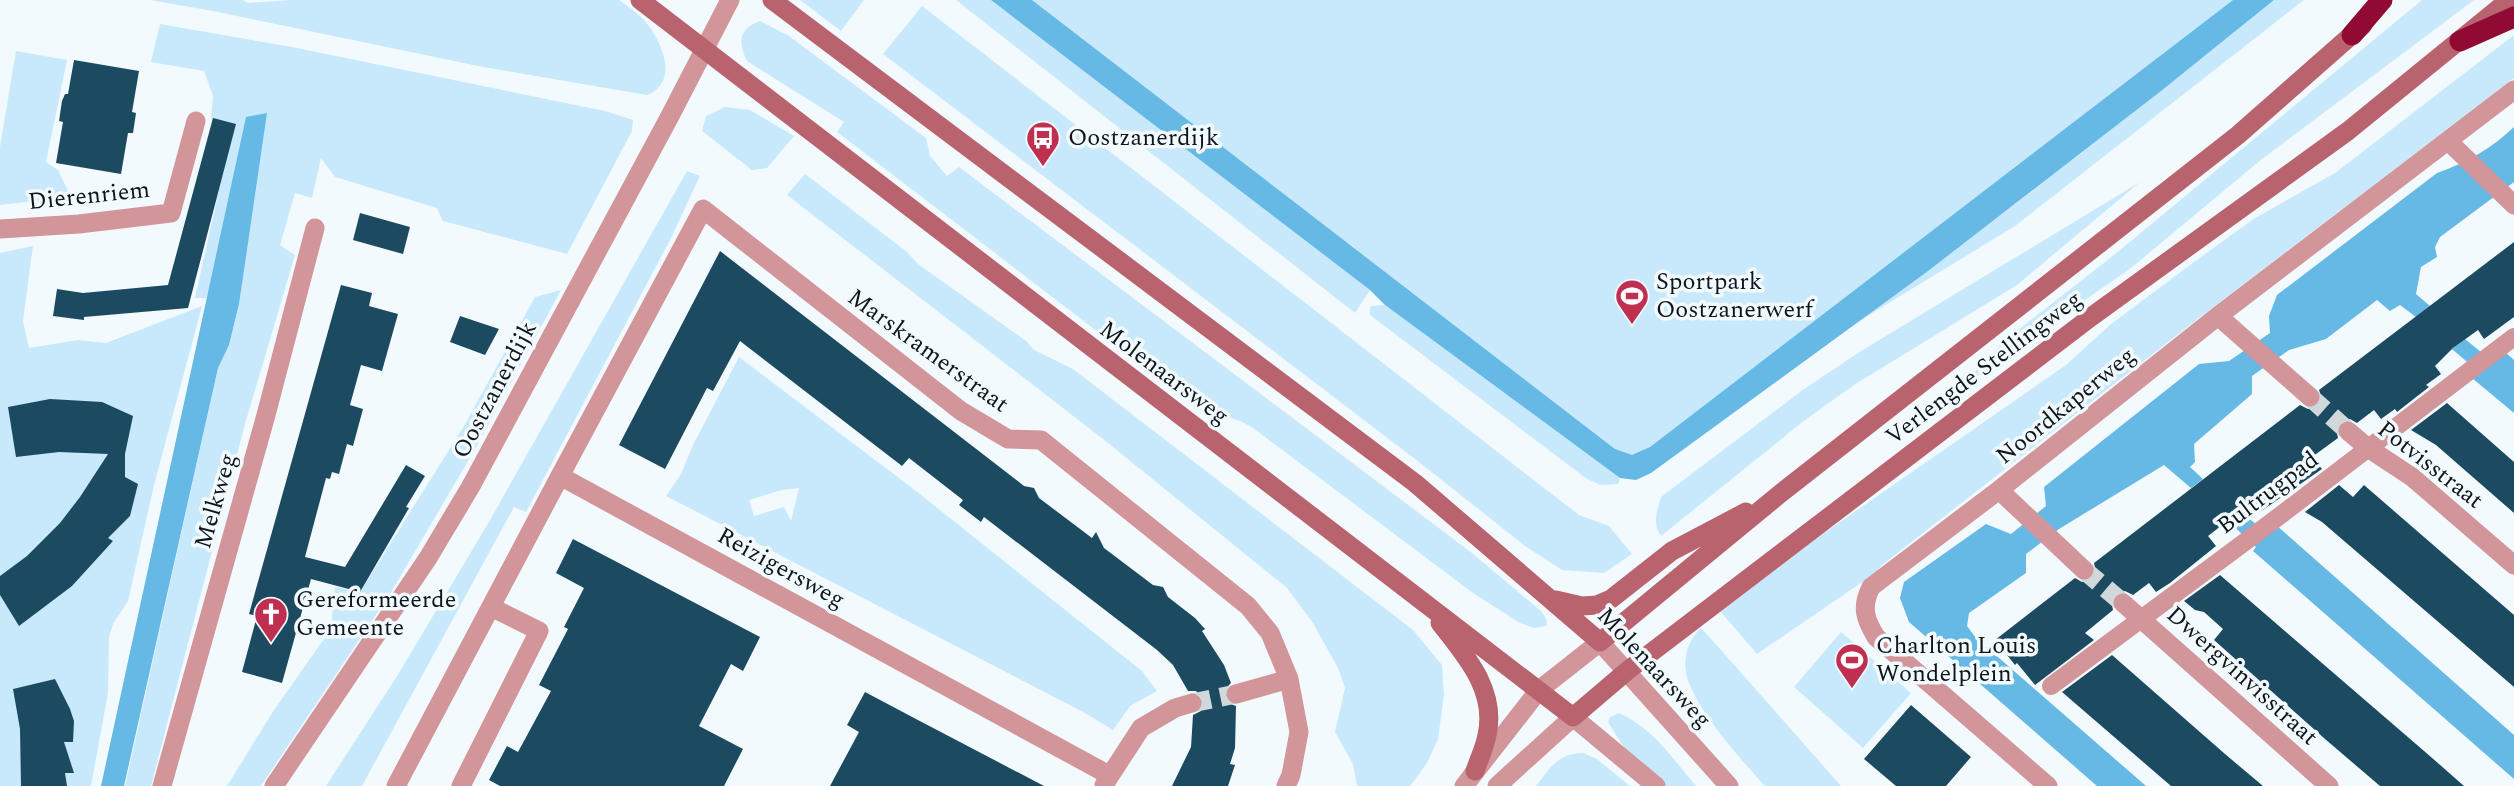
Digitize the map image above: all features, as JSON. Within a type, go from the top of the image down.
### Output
[{"type":"highway","points":[[2351,35],[2382,0]]},
{"type":"highway","points":[[2460,41],[2514,17]]},
{"type":"main road","name":"Molenaarsweg","points":[[640,0],[1573,717]]},
{"type":"main road","name":"Molenaarsweg","points":[[772,0],[1415,483],[1600,642]]},
{"type":"main road","name":"Verlengde Stellingweg","points":[[1600,642],[1781,493],[2238,135],[2390,0]]},
{"type":"main road","name":"Verlengde Stellingweg","points":[[1573,717],[1627,671],[2091,317],[2348,131],[2509,0]]},
{"type":"main road","points":[[1553,599],[1582,606],[1597,605],[1611,599],[1672,551],[1781,493]]},
{"type":"main road","points":[[1425,602],[1482,682],[1488,707],[1488,733],[1470,778]]},
{"type":"street","name":"Oostzanerdijk","points":[[274,786],[428,558],[464,498],[730,0]]},
{"type":"street","name":"Noordkaperweg","points":[[2048,786],[1877,637],[1864,612],[1865,599],[1871,587],[1999,490],[2218,316],[2514,90]]},
{"type":"street","name":"Dierenriem","points":[[0,229],[79,224],[171,213],[196,121]]},
{"type":"street","points":[[2448,141],[2510,201]]},
{"type":"street","name":"Marskramerstraat","points":[[560,476],[703,209],[961,411],[1008,439],[1041,440],[1248,606],[1270,633],[1289,679],[1299,732],[1291,775],[1286,786]]},
{"type":"street","name":"Melkweg","points":[[162,786],[270,402],[315,228]]},
{"type":"street","points":[[2218,316],[2310,397]]},
{"type":"street","name":"Bultrugpad","points":[[2051,687],[2514,337]]},
{"type":"street","name":"Potvisstraat","points":[[2347,431],[2412,477],[2514,565]]},
{"type":"street","points":[[396,786],[560,476]]},
{"type":"street","name":"Reizigersweg","points":[[560,476],[1106,780],[1140,728],[1175,708],[1192,703]]},
{"type":"street","points":[[1999,490],[2084,570]]},
{"type":"street","name":"Dwergvinvisstraat","points":[[2123,603],[2329,786]]},
{"type":"street","points":[[461,786],[539,631],[491,607]]},
{"type":"street","name":"Molenaarsweg","points":[[1600,642],[1729,786]]},
{"type":"street","name":"Verlengde Stellingweg","points":[[1470,778],[1539,690],[1600,642]]},
{"type":"street","points":[[1236,694],[1289,679]]},
{"type":"street","name":"Molenaarsweg","points":[[1573,717],[1656,786]]},
{"type":"street","name":"Verlengde Stellingweg","points":[[1497,786],[1573,717]]},
{"type":"shaded area","points":[[150,0],[243,0],[248,3],[292,0],[619,0],[639,15],[651,29],[662,50],[665,71],[663,81],[657,89],[647,95],[483,67]]},
{"type":"shaded area","points":[[800,0],[864,0],[841,31]]},
{"type":"shaded area","points":[[956,0],[991,0],[1370,290],[1355,313]]},
{"type":"shaded area","name":"Sportpark Oostzanerwerf","points":[[1032,0],[2233,0],[1650,447],[1632,456],[1615,449]]},
{"type":"shaded area","points":[[2274,0],[2304,0],[2015,226],[1843,331],[2061,169]]},
{"type":"shaded area","points":[[2422,0],[2474,0],[2262,159],[2131,268],[1949,398],[2005,340],[2114,255]]},
{"type":"shaded area","points":[[922,6],[1579,515],[1609,526],[1632,554],[1604,573],[1562,570],[1525,546],[1419,462],[883,54]]},
{"type":"shaded area","points":[[760,21],[789,36],[926,138],[930,156],[947,176],[959,167],[1472,553],[1541,611],[1547,626],[1534,628],[1520,623],[1473,593],[1253,428],[1232,418],[1209,417],[837,132],[844,122],[747,61],[742,48],[742,37],[747,28]]},
{"type":"shaded area","points":[[160,24],[292,47],[605,111],[633,120],[632,131],[567,254],[443,221],[437,208],[335,177],[321,158],[312,198],[295,193],[280,245],[295,255],[245,424],[151,786],[125,786],[218,368],[229,345],[239,304],[261,138],[206,298],[195,298],[233,127],[211,119],[213,96],[204,71],[151,62]]},
{"type":"shaded area","points":[[2514,35],[2514,78],[2199,318],[1882,565],[1874,574],[1757,654],[1720,611],[1758,579],[2066,365],[2111,324],[2255,218],[2335,173]]},
{"type":"shaded area","points":[[16,51],[67,60],[46,162],[58,170],[71,197],[0,205],[0,147]]},
{"type":"shaded area","points":[[725,107],[750,110],[794,136],[767,168],[752,170],[702,131],[706,116]]},
{"type":"shaded area","points":[[687,171],[700,176],[670,240],[526,512],[514,507],[362,786],[326,786],[399,673],[490,520]]},
{"type":"shaded area","points":[[805,174],[906,251],[918,264],[1026,341],[1034,350],[1073,369],[1413,630],[1442,665],[1444,695],[1438,739],[1427,763],[1410,786],[1357,786],[1353,764],[1335,732],[1345,688],[1338,668],[1313,623],[1287,588],[1103,439],[787,195]]},
{"type":"shaded area","points":[[2140,182],[2017,285],[1854,385],[1805,420],[1661,536],[1658,532],[1656,522],[1661,497],[1804,389],[1861,351]]},
{"type":"shaded area","points":[[33,246],[23,321],[29,348],[78,340],[106,343],[202,306],[154,485],[128,601],[113,624],[109,637],[108,693],[91,786],[0,786],[0,253]]},
{"type":"shaded area","points":[[561,290],[478,444],[390,594],[261,786],[227,786],[274,710],[331,629],[335,587],[360,592],[464,426],[535,297]]},
{"type":"shaded area","points":[[1385,305],[1620,478],[1618,484],[1601,485],[1587,479],[1370,315],[1370,306]]},
{"type":"shaded area","points":[[739,357],[911,487],[1142,671],[1157,691],[1130,706],[1113,730],[666,496],[681,474],[693,445]],"holes":[[[799,488],[791,521],[784,507],[754,516],[749,500]]]},
{"type":"shaded area","points":[[1701,628],[1841,786],[1765,786],[1755,775],[1719,732],[1690,686],[1685,667],[1686,654],[1693,637]]},
{"type":"shaded area","name":"Charlton Louis Wondelplein","points":[[1841,632],[1911,693],[1863,748],[1794,687]]},
{"type":"shaded area","points":[[1619,713],[1652,736],[1696,786],[1664,786],[1625,749],[1608,722],[1610,717]]},
{"type":"shaded area","points":[[1583,753],[1597,759],[1630,786],[1536,786],[1561,759]]},
{"type":"water","points":[[991,0],[1032,0],[1615,449],[1632,455],[1650,447],[2233,0],[2274,0],[1928,271],[1651,473],[1636,480],[1620,478],[1385,305],[1370,290]]},
{"type":"water","points":[[267,113],[239,304],[229,345],[218,368],[124,786],[101,786],[246,117]]},
{"type":"water","points":[[2514,127],[2514,182],[2440,237],[2435,247],[2437,257],[2421,267],[2416,294],[2430,306],[2416,317],[2400,305],[2390,311],[2377,300],[2326,339],[2289,350],[2252,376],[2252,394],[2194,444],[2195,462],[2190,467],[2203,479],[2191,488],[2164,465],[2059,529],[2026,554],[2026,573],[1969,613],[1967,626],[1976,638],[2146,786],[2097,786],[1909,622],[1900,598],[1904,582],[1986,524],[2011,534],[2046,506],[2044,487],[2199,364],[2229,361],[2270,333],[2269,316],[2277,295],[2437,173],[2478,154]]},
{"type":"water","points":[[2465,339],[2493,362],[2505,352],[2514,360],[2514,413],[2472,378],[2479,372],[2452,349]]},
{"type":"water","points":[[2240,511],[2268,534],[2276,525],[2514,735],[2514,779],[2253,551],[2256,547],[2228,521]]},
{"type":"building","points":[[74,60],[139,71],[132,112],[136,113],[133,133],[128,133],[121,174],[56,163],[63,122],[59,121],[62,101],[65,94],[68,94]]},
{"type":"building","points":[[213,118],[236,124],[188,308],[84,317],[84,320],[53,316],[57,289],[83,293],[168,285]]},
{"type":"building","points":[[360,213],[410,227],[403,254],[353,240]]},
{"type":"building","points":[[2514,242],[2514,317],[2484,339],[2478,330],[2453,348],[2435,366],[2441,374],[2397,412],[2395,409],[2381,419],[2374,410],[2357,423],[2350,419],[2339,423],[2336,429],[2338,438],[2312,457],[2322,469],[2260,512],[2252,502],[2208,536],[2216,546],[2170,583],[2156,592],[2149,583],[2133,595],[2125,591],[2114,594],[2111,601],[2113,610],[2085,633],[2094,640],[2035,685],[2017,663],[2015,665],[1995,640],[2075,578],[2082,582],[2092,579],[2096,572],[2094,563],[2300,405],[2308,409],[2319,406],[2322,399],[2319,390]]},
{"type":"building","points":[[720,251],[1024,486],[1034,488],[1039,498],[1092,538],[1096,532],[1104,548],[1153,585],[1163,587],[1168,597],[1195,618],[1205,629],[1202,631],[1224,665],[1231,683],[1224,690],[1224,698],[1236,706],[1235,748],[1230,764],[1235,765],[1228,786],[1172,786],[1191,747],[1193,715],[1201,711],[1204,700],[1196,691],[1188,691],[1173,665],[1157,650],[984,517],[981,522],[959,505],[963,500],[909,458],[902,466],[740,341],[713,391],[707,388],[665,469],[619,445]]},
{"type":"building","points":[[341,285],[372,293],[369,306],[398,314],[382,371],[361,365],[350,405],[363,409],[353,446],[347,444],[339,474],[332,472],[330,479],[326,478],[305,557],[345,567],[406,465],[425,476],[360,592],[311,579],[282,683],[242,672],[257,616],[249,614]]},
{"type":"building","points":[[460,316],[499,329],[485,355],[450,342]]},
{"type":"building","points":[[50,399],[102,402],[133,416],[125,454],[125,477],[138,484],[130,516],[108,538],[113,541],[72,586],[19,626],[0,595],[0,576],[27,556],[60,523],[108,454],[59,452],[16,457],[8,407]]},
{"type":"building","points":[[2447,403],[2514,462],[2514,513],[2436,445],[2411,430]]},
{"type":"building","points":[[2339,485],[2353,497],[2364,485],[2514,615],[2514,687],[2322,522],[2305,512]]},
{"type":"building","points":[[573,539],[760,637],[743,671],[731,664],[699,726],[743,749],[724,786],[500,786],[489,780],[507,746],[518,752],[551,691],[539,685],[568,629],[564,627],[584,588],[556,573]]},
{"type":"building","points":[[2220,575],[2464,786],[2380,786],[2325,739],[2214,640],[2223,629],[2204,612],[2195,610],[2184,601]]},
{"type":"building","points":[[2112,655],[2263,786],[2171,786],[2062,692]]},
{"type":"building","points":[[55,679],[74,721],[73,742],[64,742],[74,773],[65,773],[67,786],[21,786],[20,729],[13,689]]},
{"type":"building","points":[[865,692],[1044,786],[830,786],[859,732],[847,725]]},
{"type":"building","points":[[1911,705],[1971,757],[1946,786],[1896,786],[1864,759]]},
{"type":"tunnel","points":[[2310,397],[2348,431]]},
{"type":"tunnel","points":[[2084,570],[2123,603]]},
{"type":"tunnel","points":[[1192,703],[1236,694]]},
{"type":"place","name":"Oostzanerdijk","points":[[1043,168]]},
{"type":"place","name":"Sportpark Oostzanerwerf","points":[[1632,326]]},
{"type":"place","name":"Gereformeerde Gemeente","points":[[271,644]]},
{"type":"place","name":"Charlton Louis Wondelplein","points":[[1852,690]]}]
